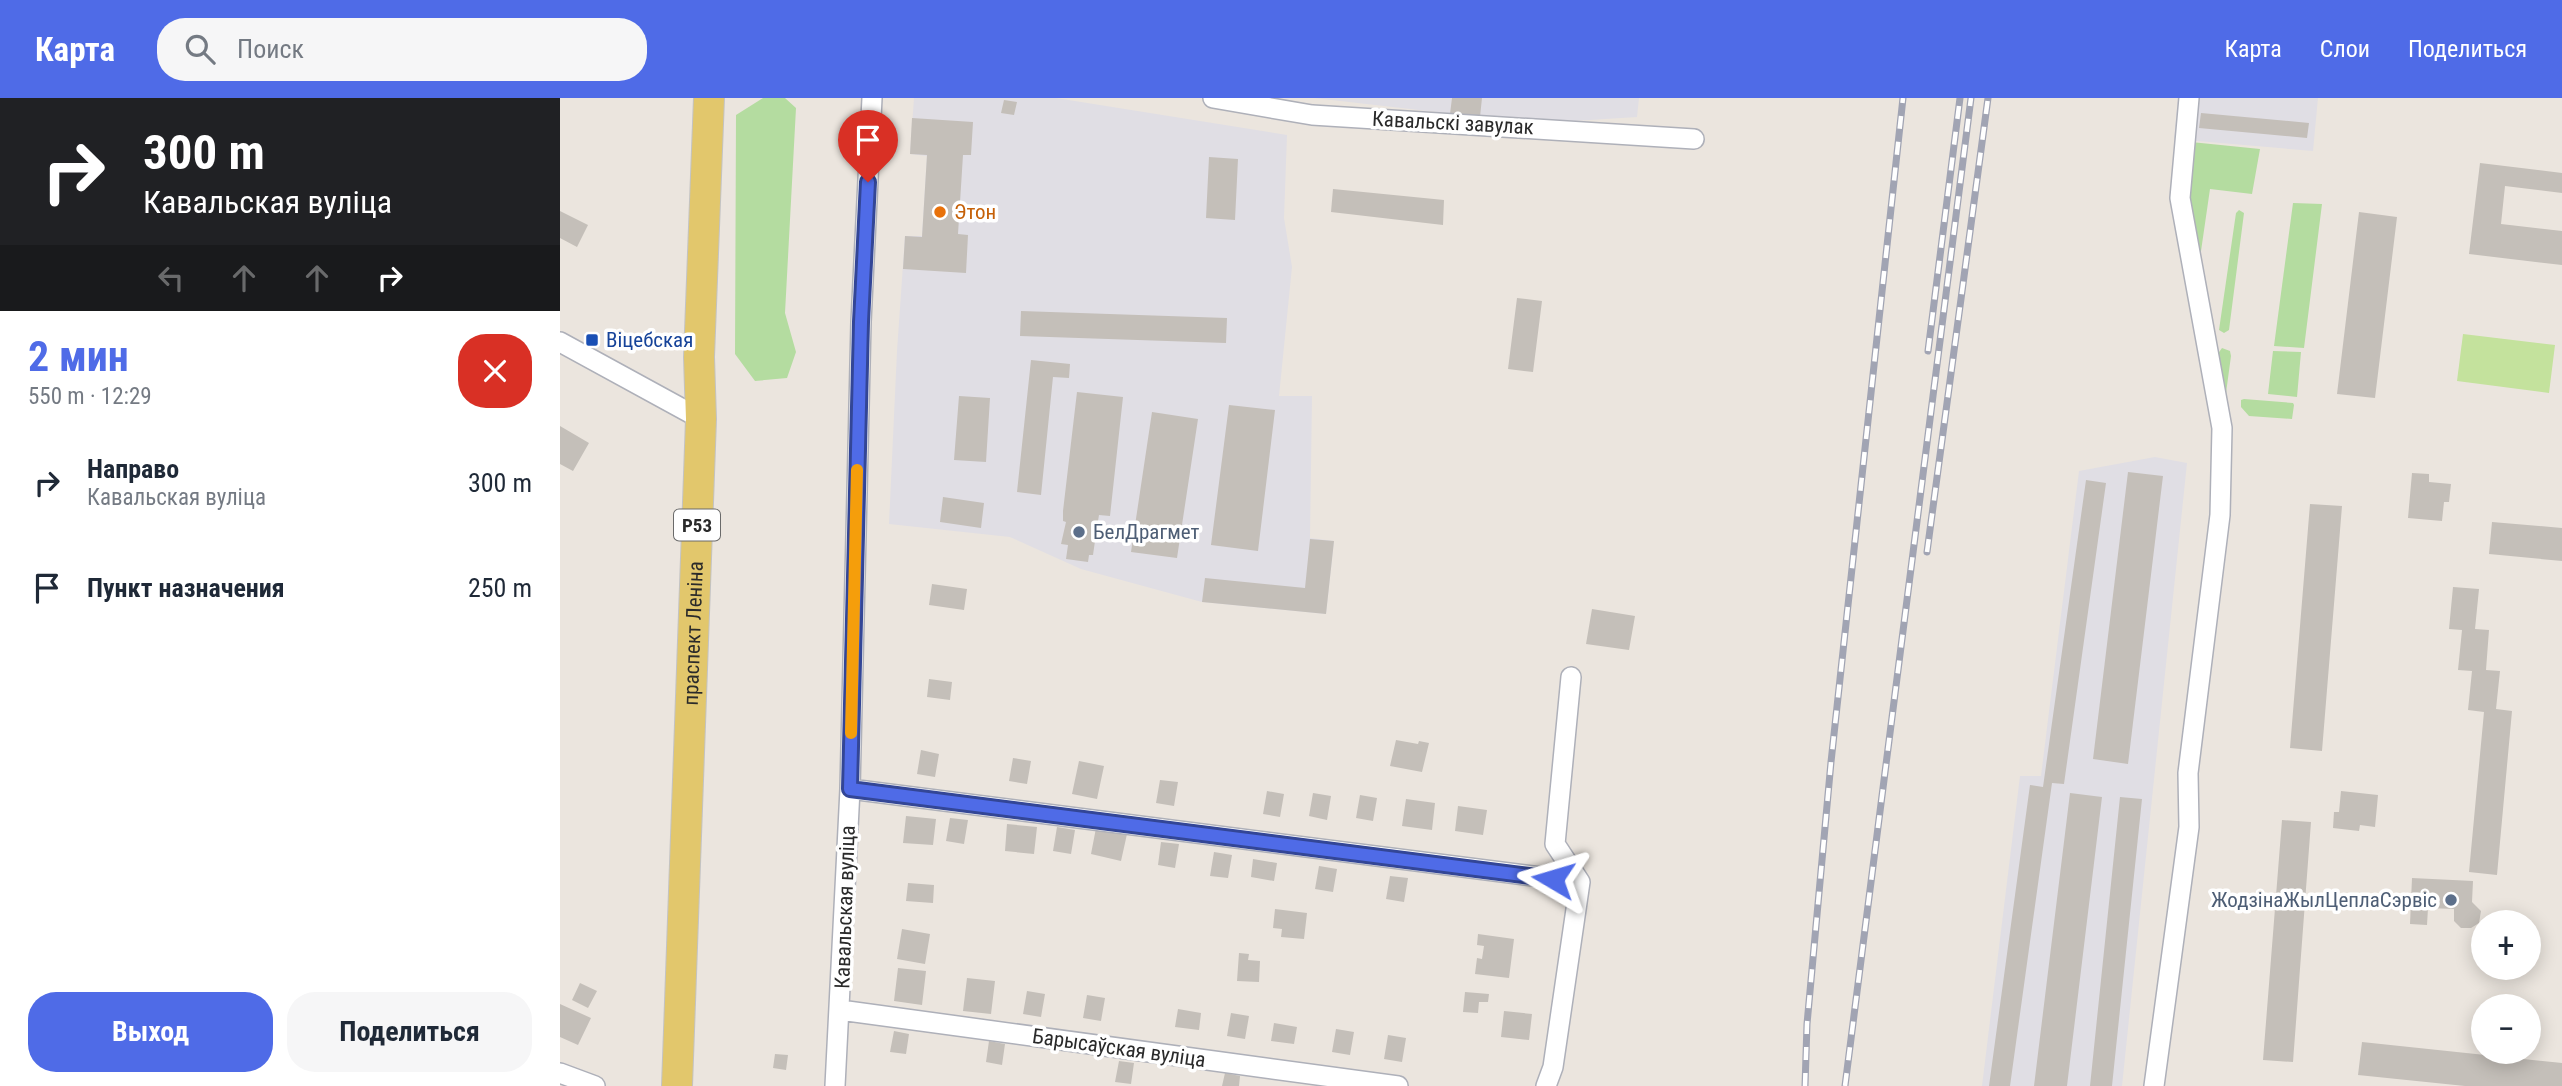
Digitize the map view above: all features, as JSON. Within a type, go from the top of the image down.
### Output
[{"type":"main road","name":"праспект Леніна","points":[[677,1086],[701,419],[699,356],[709,98]]},
{"type":"street","name":"Кавальская вуліца","points":[[835,1086],[850,789],[861,322],[872,98]]},
{"type":"street","name":"Кавальскі завулак","points":[[1213,98],[1312,116],[1694,139]]},
{"type":"street","points":[[2154,1086],[2189,827],[2188,773],[2220,515],[2222,428],[2180,198],[2189,98]]},
{"type":"street","points":[[560,342],[701,419]]},
{"type":"street","points":[[1546,1086],[1553,1067],[1580,882],[1555,844],[1571,677]]},
{"type":"street","points":[[850,789],[1580,882]]},
{"type":"street","name":"Барысаўская вуліца","points":[[840,1010],[1398,1086]]},
{"type":"street","points":[[560,1073],[595,1086]]},
{"type":"shaded area","points":[[914,98],[1056,98],[1287,135],[1284,218],[1292,267],[1279,396],[1312,396],[1310,538],[1334,541],[1326,614],[1202,602],[1081,569],[1010,537],[889,524],[905,236],[922,236],[927,156],[910,154]]},
{"type":"shaded area","points":[[1314,98],[1639,98],[1637,117],[1558,122],[1480,117]]},
{"type":"shaded area","points":[[2178,98],[2318,98],[2313,151],[2174,139]]},
{"type":"shaded area","points":[[2155,457],[2187,463],[2122,1086],[1982,1086],[2020,776],[2041,776],[2079,471]]},
{"type":"green space","points":[[763,98],[785,98],[796,108],[785,313],[796,352],[787,378],[755,381],[735,354],[736,115]]},
{"type":"green space","points":[[2191,142],[2260,149],[2252,194],[2210,189],[2200,258],[2187,215]]},
{"type":"green space","points":[[2293,203],[2322,204],[2304,348],[2274,346]]},
{"type":"green space","points":[[2239,210],[2244,213],[2229,330],[2224,333],[2219,330],[2236,213]]},
{"type":"green space","points":[[2463,334],[2555,345],[2549,393],[2457,381]]},
{"type":"green space","points":[[2222,348],[2230,351],[2231,356],[2226,393],[2217,355]]},
{"type":"green space","points":[[2273,351],[2301,352],[2297,397],[2268,394]]},
{"type":"green space","points":[[2241,400],[2293,403],[2292,419],[2249,416],[2241,407]]},
{"type":"building","points":[[1452,98],[1482,98],[1480,117],[1450,114]]},
{"type":"building","points":[[1004,100],[1017,102],[1014,115],[1001,113]]},
{"type":"building","points":[[2201,113],[2309,123],[2307,138],[2199,128]]},
{"type":"building","points":[[912,118],[973,122],[971,155],[963,155],[958,234],[968,235],[966,273],[903,269],[905,236],[922,237],[927,155],[910,154]]},
{"type":"building","points":[[1209,157],[1238,159],[1235,220],[1206,218]]},
{"type":"building","points":[[2480,163],[2562,173],[2562,193],[2505,186],[2501,224],[2562,231],[2562,265],[2469,254]]},
{"type":"building","points":[[1333,189],[1444,200],[1443,225],[1331,212]]},
{"type":"building","points":[[560,211],[588,225],[577,247],[560,238]]},
{"type":"building","points":[[2359,212],[2397,217],[2375,398],[2337,394]]},
{"type":"building","points":[[1517,298],[1542,301],[1533,372],[1508,369]]},
{"type":"building","points":[[1021,311],[1227,318],[1226,343],[1020,336]]},
{"type":"building","points":[[1031,360],[1070,364],[1069,378],[1053,377],[1041,495],[1017,492]]},
{"type":"building","points":[[1077,392],[1123,397],[1110,516],[1099,515],[1098,521],[1102,522],[1100,542],[1095,541],[1093,555],[1089,555],[1088,562],[1066,559],[1068,545],[1061,544],[1066,522],[1063,521],[1063,511]]},
{"type":"building","points":[[959,396],[990,398],[986,462],[954,460]]},
{"type":"building","points":[[1229,405],[1275,410],[1258,551],[1211,545]]},
{"type":"building","points":[[1152,412],[1198,419],[1177,558],[1131,552]]},
{"type":"building","points":[[560,426],[589,443],[573,471],[560,464]]},
{"type":"building","points":[[2128,472],[2163,476],[2128,764],[2093,759]]},
{"type":"building","points":[[2412,473],[2429,474],[2429,482],[2451,484],[2449,502],[2444,502],[2442,521],[2408,518]]},
{"type":"building","points":[[2086,480],[2106,483],[2064,784],[2052,783],[2010,1086],[1989,1086],[2030,785],[2043,787]]},
{"type":"building","points":[[943,497],[984,503],[981,528],[940,522]]},
{"type":"building","points":[[2310,504],[2342,506],[2322,751],[2290,748]]},
{"type":"building","points":[[2492,522],[2562,528],[2562,561],[2489,554]]},
{"type":"building","points":[[1310,539],[1334,541],[1326,614],[1202,602],[1205,578],[1305,588]]},
{"type":"building","points":[[932,584],[967,589],[964,610],[929,605]]},
{"type":"building","points":[[2453,587],[2479,589],[2475,629],[2489,630],[2486,670],[2500,671],[2496,709],[2512,711],[2497,875],[2469,872],[2484,712],[2468,710],[2472,671],[2458,670],[2462,630],[2449,629]]},
{"type":"building","points":[[1592,609],[1635,616],[1629,650],[1586,644]]},
{"type":"building","points":[[929,679],[952,682],[950,700],[927,697]]},
{"type":"building","points":[[1396,740],[1429,743],[1422,772],[1390,766]]},
{"type":"building","points":[[921,750],[939,754],[935,777],[917,774]]},
{"type":"building","points":[[1013,758],[1031,761],[1027,784],[1009,781]]},
{"type":"building","points":[[1079,761],[1104,766],[1097,799],[1072,794]]},
{"type":"building","points":[[1160,780],[1178,782],[1174,806],[1156,803]]},
{"type":"building","points":[[1267,791],[1284,794],[1280,817],[1263,814]]},
{"type":"building","points":[[2341,791],[2378,795],[2375,827],[2360,825],[2359,831],[2333,828],[2334,812],[2339,812]]},
{"type":"building","points":[[1313,793],[1331,796],[1327,820],[1309,816]]},
{"type":"building","points":[[2070,793],[2102,797],[2067,1086],[2034,1086]]},
{"type":"building","points":[[1360,795],[1377,798],[1373,821],[1356,818]]},
{"type":"building","points":[[2120,797],[2142,799],[2112,1086],[2090,1086]]},
{"type":"building","points":[[1406,799],[1435,803],[1432,830],[1402,826]]},
{"type":"building","points":[[1458,806],[1487,810],[1483,835],[1455,831]]},
{"type":"building","points":[[906,816],[936,819],[933,845],[903,843]]},
{"type":"building","points":[[950,818],[968,820],[964,844],[946,841]]},
{"type":"building","points":[[2282,820],[2311,822],[2293,1062],[2263,1060]]},
{"type":"building","points":[[1007,824],[1037,827],[1034,854],[1005,851]]},
{"type":"building","points":[[1057,827],[1075,830],[1071,854],[1053,851]]},
{"type":"building","points":[[1096,828],[1127,834],[1121,861],[1091,854]]},
{"type":"building","points":[[1161,842],[1179,844],[1175,868],[1158,865]]},
{"type":"building","points":[[1214,852],[1232,855],[1228,878],[1210,876]]},
{"type":"building","points":[[1253,859],[1277,863],[1274,881],[1251,877]]},
{"type":"building","points":[[1319,866],[1337,869],[1333,892],[1315,889]]},
{"type":"building","points":[[1390,876],[1408,878],[1404,902],[1386,899]]},
{"type":"building","points":[[2412,878],[2473,881],[2472,902],[2480,910],[2471,910],[2471,928],[2461,928],[2454,921],[2454,909],[2428,908],[2427,925],[2410,924]]},
{"type":"building","points":[[908,883],[934,885],[933,903],[906,901]]},
{"type":"building","points":[[1275,909],[1307,913],[1304,939],[1281,937],[1282,929],[1273,928]]},
{"type":"building","points":[[902,929],[930,934],[925,964],[897,959]]},
{"type":"building","points":[[1478,934],[1514,939],[1509,978],[1475,974],[1477,958],[1482,959],[1484,946],[1477,945]]},
{"type":"building","points":[[1239,953],[1249,954],[1248,960],[1260,961],[1259,982],[1237,981]]},
{"type":"building","points":[[898,968],[926,971],[922,1005],[894,1001]]},
{"type":"building","points":[[967,978],[995,981],[991,1014],[963,1011]]},
{"type":"building","points":[[580,983],[597,991],[588,1008],[572,1000]]},
{"type":"building","points":[[1027,991],[1045,994],[1041,1017],[1023,1014]]},
{"type":"building","points":[[1465,992],[1489,994],[1488,1002],[1479,1002],[1478,1013],[1463,1012]]},
{"type":"building","points":[[1087,995],[1105,998],[1101,1021],[1083,1018]]},
{"type":"building","points":[[560,1004],[591,1018],[578,1045],[560,1037]]},
{"type":"building","points":[[1178,1009],[1201,1013],[1199,1030],[1175,1027]]},
{"type":"building","points":[[1504,1011],[1532,1014],[1529,1040],[1501,1037]]},
{"type":"building","points":[[1231,1013],[1249,1016],[1245,1039],[1227,1036]]},
{"type":"building","points":[[1274,1023],[1297,1027],[1294,1044],[1271,1041]]},
{"type":"building","points":[[1336,1029],[1354,1032],[1350,1055],[1332,1052]]},
{"type":"building","points":[[894,1031],[909,1034],[906,1054],[890,1052]]},
{"type":"building","points":[[1388,1035],[1406,1038],[1402,1062],[1384,1059]]},
{"type":"building","points":[[989,1041],[1005,1044],[1002,1065],[986,1062]]},
{"type":"building","points":[[2362,1042],[2471,1053],[2471,1064],[2541,1064],[2541,1061],[2562,1063],[2562,1086],[2465,1086],[2358,1075]]},
{"type":"building","points":[[775,1054],[788,1055],[786,1070],[773,1068]]},
{"type":"building","points":[[1119,1061],[1134,1063],[1131,1084],[1115,1082]]},
{"type":"building","points":[[1225,1073],[1240,1076],[1239,1086],[1222,1086]]},
{"type":"railway","points":[[1805,1086],[1807,1024],[1831,762],[1903,98]]},
{"type":"railway","points":[[1928,351],[1960,98]]},
{"type":"railway","points":[[1845,1086],[1971,98]]},
{"type":"railway","points":[[1927,552],[1988,98]]},
{"type":"slow traffic","points":[[851,733],[857,470]]},
{"type":"place","name":"Этон","points":[[940,212]]},
{"type":"place","name":"Віцебская","points":[[592,340]]},
{"type":"place","name":"БелДрагмет","points":[[1079,532]]},
{"type":"place","name":"ЖодзінаЖылЦеплаСэрвіс","points":[[2451,900]]},
{"type":"route","points":[[868,182],[861,322],[850,789],[1553,879]]}]
